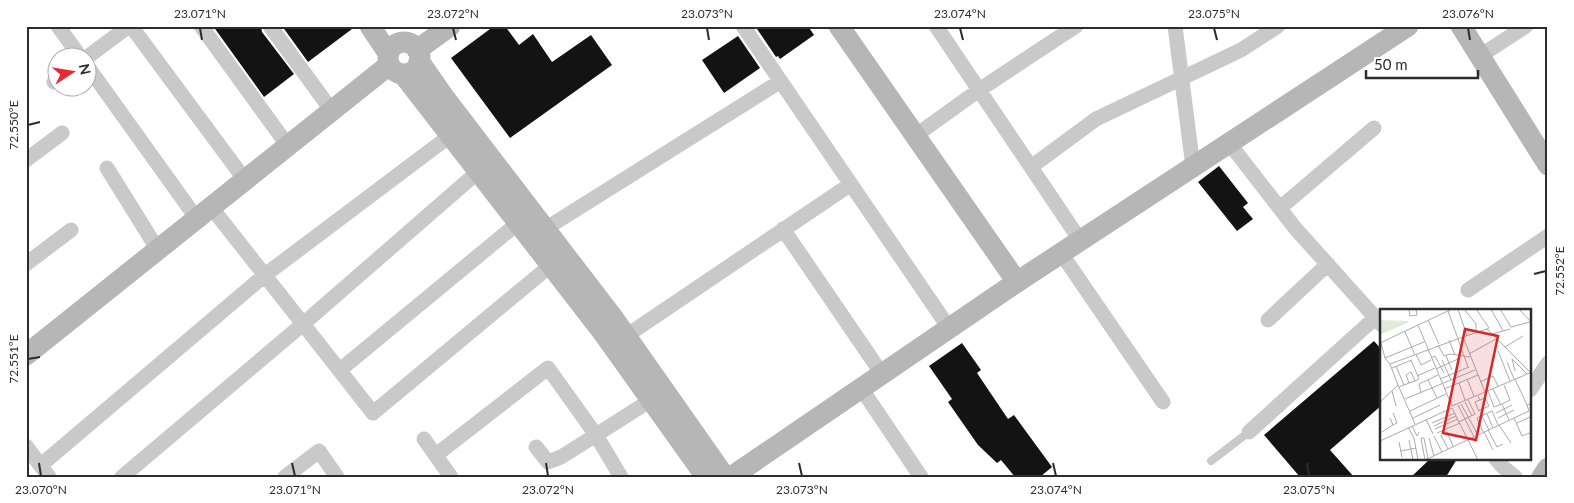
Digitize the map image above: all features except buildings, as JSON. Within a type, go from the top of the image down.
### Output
[{"type":"street","points":[[58,26],[74,48]]},
{"type":"street","points":[[98,49],[130,26],[245,180]]},
{"type":"street","points":[[201,26],[288,146]]},
{"type":"street","points":[[270,26],[332,111]]},
{"type":"street","points":[[370,26],[401,53],[444,97],[626,336],[725,477]]},
{"type":"street","points":[[26,355],[332,111],[401,53],[450,26]]},
{"type":"street","points":[[743,26],[949,328]]},
{"type":"street","points":[[839,26],[1017,282]]},
{"type":"street","points":[[936,26],[1080,240]]},
{"type":"street","points":[[915,136],[979,90],[1076,26]]},
{"type":"street","points":[[1175,26],[1193,167]]},
{"type":"street","points":[[1030,167],[1096,119],[1241,50],[1278,26]]},
{"type":"street","points":[[731,477],[1080,240],[1408,26]]},
{"type":"street","points":[[1461,26],[1548,166]]},
{"type":"street","points":[[1480,56],[1526,26]]},
{"type":"street","points":[[401,53],[451,135],[601,330],[706,477]]},
{"type":"street","points":[[98,80],[204,213],[265,276],[373,413],[551,265]]},
{"type":"street","points":[[545,229],[781,81]]},
{"type":"street","points":[[1280,208],[1374,128]]},
{"type":"street","points":[[26,160],[62,133]]},
{"type":"street","points":[[26,446],[45,471],[265,276],[451,135]]},
{"type":"street","points":[[1229,143],[1280,208],[1379,321],[1249,432]]},
{"type":"street","points":[[107,168],[158,250]]},
{"type":"street","points":[[122,477],[303,324],[479,171]]},
{"type":"street","points":[[626,336],[851,184]]},
{"type":"street","points":[[340,370],[518,222]]},
{"type":"street","points":[[783,229],[882,374]]},
{"type":"street","points":[[26,264],[71,230]]},
{"type":"street","points":[[1468,290],[1548,236]]},
{"type":"street","points":[[1061,253],[1162,402]]},
{"type":"street","points":[[1268,320],[1328,264]]},
{"type":"street","points":[[1532,387],[1548,363]]},
{"type":"street","points":[[436,455],[548,368],[596,435],[621,477]]},
{"type":"street","points":[[861,388],[921,477]]},
{"type":"street","points":[[536,448],[548,462],[561,457],[651,400]]},
{"type":"street","points":[[424,439],[451,477]]},
{"type":"street","points":[[285,477],[319,451],[337,477]]},
{"type":"street","points":[[1498,468],[1516,477]]},
{"type":"street","points":[[1542,477],[1548,468]]},
{"type":"lane","points":[[1211,462],[1249,432]]}]
